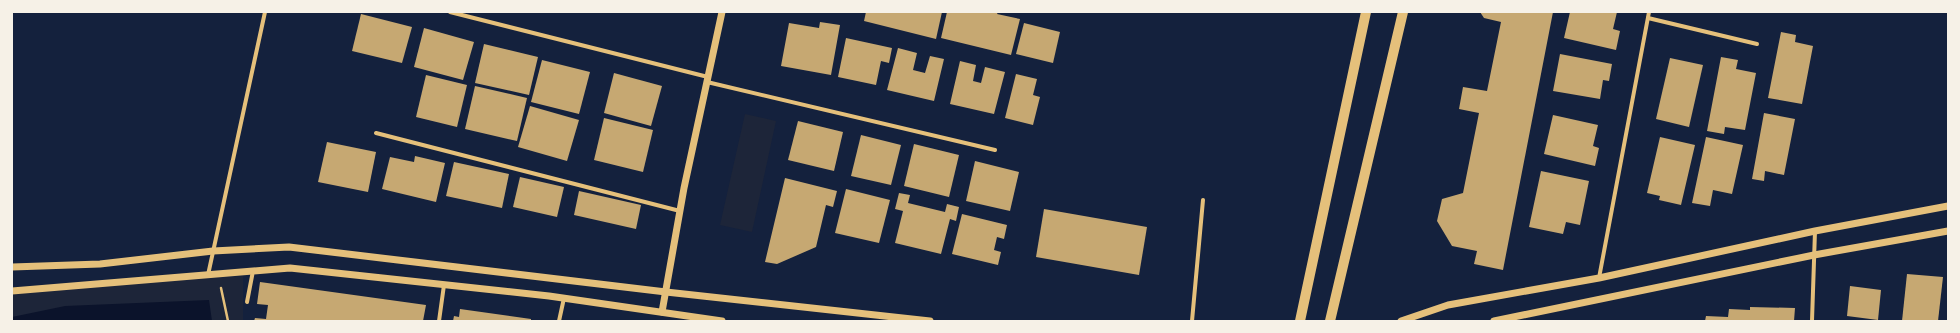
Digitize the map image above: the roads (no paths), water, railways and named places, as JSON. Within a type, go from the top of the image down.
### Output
[{"type":"main road","points":[[1300,321],[1366,12]]},
{"type":"main road","points":[[1330,321],[1403,12]]},
{"type":"street","points":[[208,275],[265,12]]},
{"type":"street","points":[[450,12],[708,80],[995,150]]},
{"type":"street","points":[[662,312],[680,211],[722,12]]},
{"type":"street","points":[[1599,278],[1649,12]]},
{"type":"street","points":[[1648,18],[1757,44]]},
{"type":"street","points":[[376,133],[680,211]]},
{"type":"street","points":[[1192,321],[1203,200]]},
{"type":"street","points":[[1401,321],[1448,305],[1599,278],[1815,231],[1948,206]]},
{"type":"street","points":[[1812,321],[1815,231]]},
{"type":"street","points":[[1494,321],[1814,255],[1948,231]]},
{"type":"street","points":[[12,267],[100,264],[213,251],[288,247],[666,292],[930,321]]},
{"type":"street","points":[[12,291],[290,268],[564,298],[722,321]]},
{"type":"street","points":[[247,302],[253,271]]},
{"type":"street","points":[[439,321],[444,285]]},
{"type":"street","points":[[559,321],[564,298]]}]
